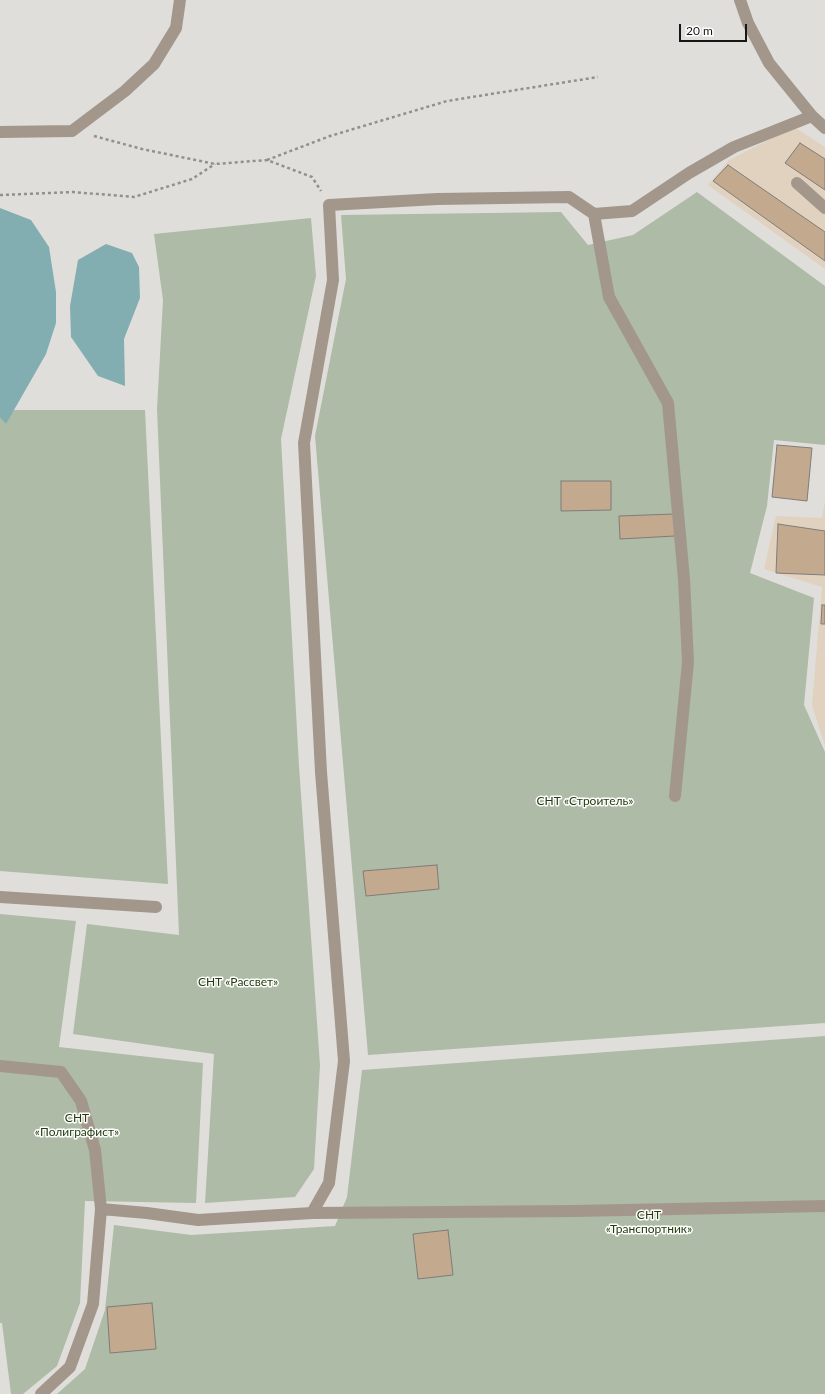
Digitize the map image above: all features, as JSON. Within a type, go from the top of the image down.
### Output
[{"type":"street","points":[[0,132],[72,130],[125,92],[154,64],[176,28],[180,0]]},
{"type":"street","points":[[740,0],[748,23],[769,63],[812,116],[825,128]]},
{"type":"street","points":[[312,1213],[329,1183],[344,1061],[321,772],[304,443],[333,280],[329,205],[437,200],[569,197],[594,214],[632,211],[689,172],[734,147],[812,116]]},
{"type":"street","points":[[797,183],[825,208]]},
{"type":"street","points":[[594,214],[609,297],[668,402],[684,579],[688,662],[675,796]]},
{"type":"street","points":[[0,897],[156,907]]},
{"type":"street","points":[[0,1066],[61,1072],[81,1100],[95,1150],[101,1209],[93,1304],[70,1367],[41,1394]]},
{"type":"street","points":[[101,1209],[147,1213],[198,1220],[312,1213],[583,1211],[825,1206]]},
{"type":"path","points":[[72,130],[142,149],[215,164],[267,160],[330,136],[447,101],[598,77]]},
{"type":"path","points":[[267,160],[312,177],[329,205]]},
{"type":"path","points":[[0,195],[73,192],[134,197],[192,179],[215,164]]},
{"type":"shaded area","points":[[794,127],[825,147],[825,269],[708,185],[729,160]]},
{"type":"shaded area","points":[[825,501],[825,746],[812,705],[822,587],[764,569],[776,516],[822,518]]},
{"type":"green space","name":"СНТ «Строитель»","points":[[697,192],[825,286],[825,445],[774,440],[767,506],[750,573],[814,598],[804,705],[825,752],[825,1023],[368,1055],[315,436],[346,279],[341,215],[561,212],[588,245],[633,235]]},
{"type":"green space","name":"СНТ «Рассвет»","points":[[311,218],[316,276],[281,439],[299,766],[320,1065],[314,1169],[295,1197],[205,1203],[214,1054],[73,1034],[87,924],[179,935],[157,409],[163,300],[154,234]]},
{"type":"green space","points":[[0,410],[145,410],[168,884],[0,871]]},
{"type":"green space","name":"СНТ «Полиграфист»","points":[[0,914],[76,921],[59,1047],[203,1063],[196,1203],[85,1201],[80,1303],[57,1366],[23,1394],[11,1394],[2,1323],[0,1323]]},
{"type":"green space","name":"СНТ «Транспортник»","points":[[825,1036],[825,1394],[57,1394],[85,1369],[105,1310],[114,1225],[191,1235],[335,1226],[347,1197],[362,1070]]},
{"type":"water","points":[[0,208],[31,220],[49,247],[56,292],[56,323],[46,354],[6,424],[0,417]]},
{"type":"water","points":[[106,244],[132,253],[139,267],[140,298],[124,339],[125,386],[98,376],[71,337],[70,306],[78,260]]},
{"type":"building","points":[[800,143],[825,159],[825,190],[785,163]]},
{"type":"building","points":[[728,165],[825,232],[825,261],[713,181]]},
{"type":"building","points":[[777,445],[812,448],[807,501],[772,497]]},
{"type":"building","points":[[561,481],[611,481],[611,510],[561,511]]},
{"type":"building","points":[[674,514],[675,536],[620,539],[619,516]]},
{"type":"building","points":[[778,524],[825,531],[825,575],[776,573]]},
{"type":"building","points":[[822,605],[825,605],[825,624],[821,624]]},
{"type":"building","points":[[437,865],[439,889],[366,896],[363,871]]},
{"type":"building","points":[[448,1230],[453,1275],[418,1279],[413,1234]]},
{"type":"building","points":[[152,1303],[156,1349],[110,1353],[107,1307]]}]
